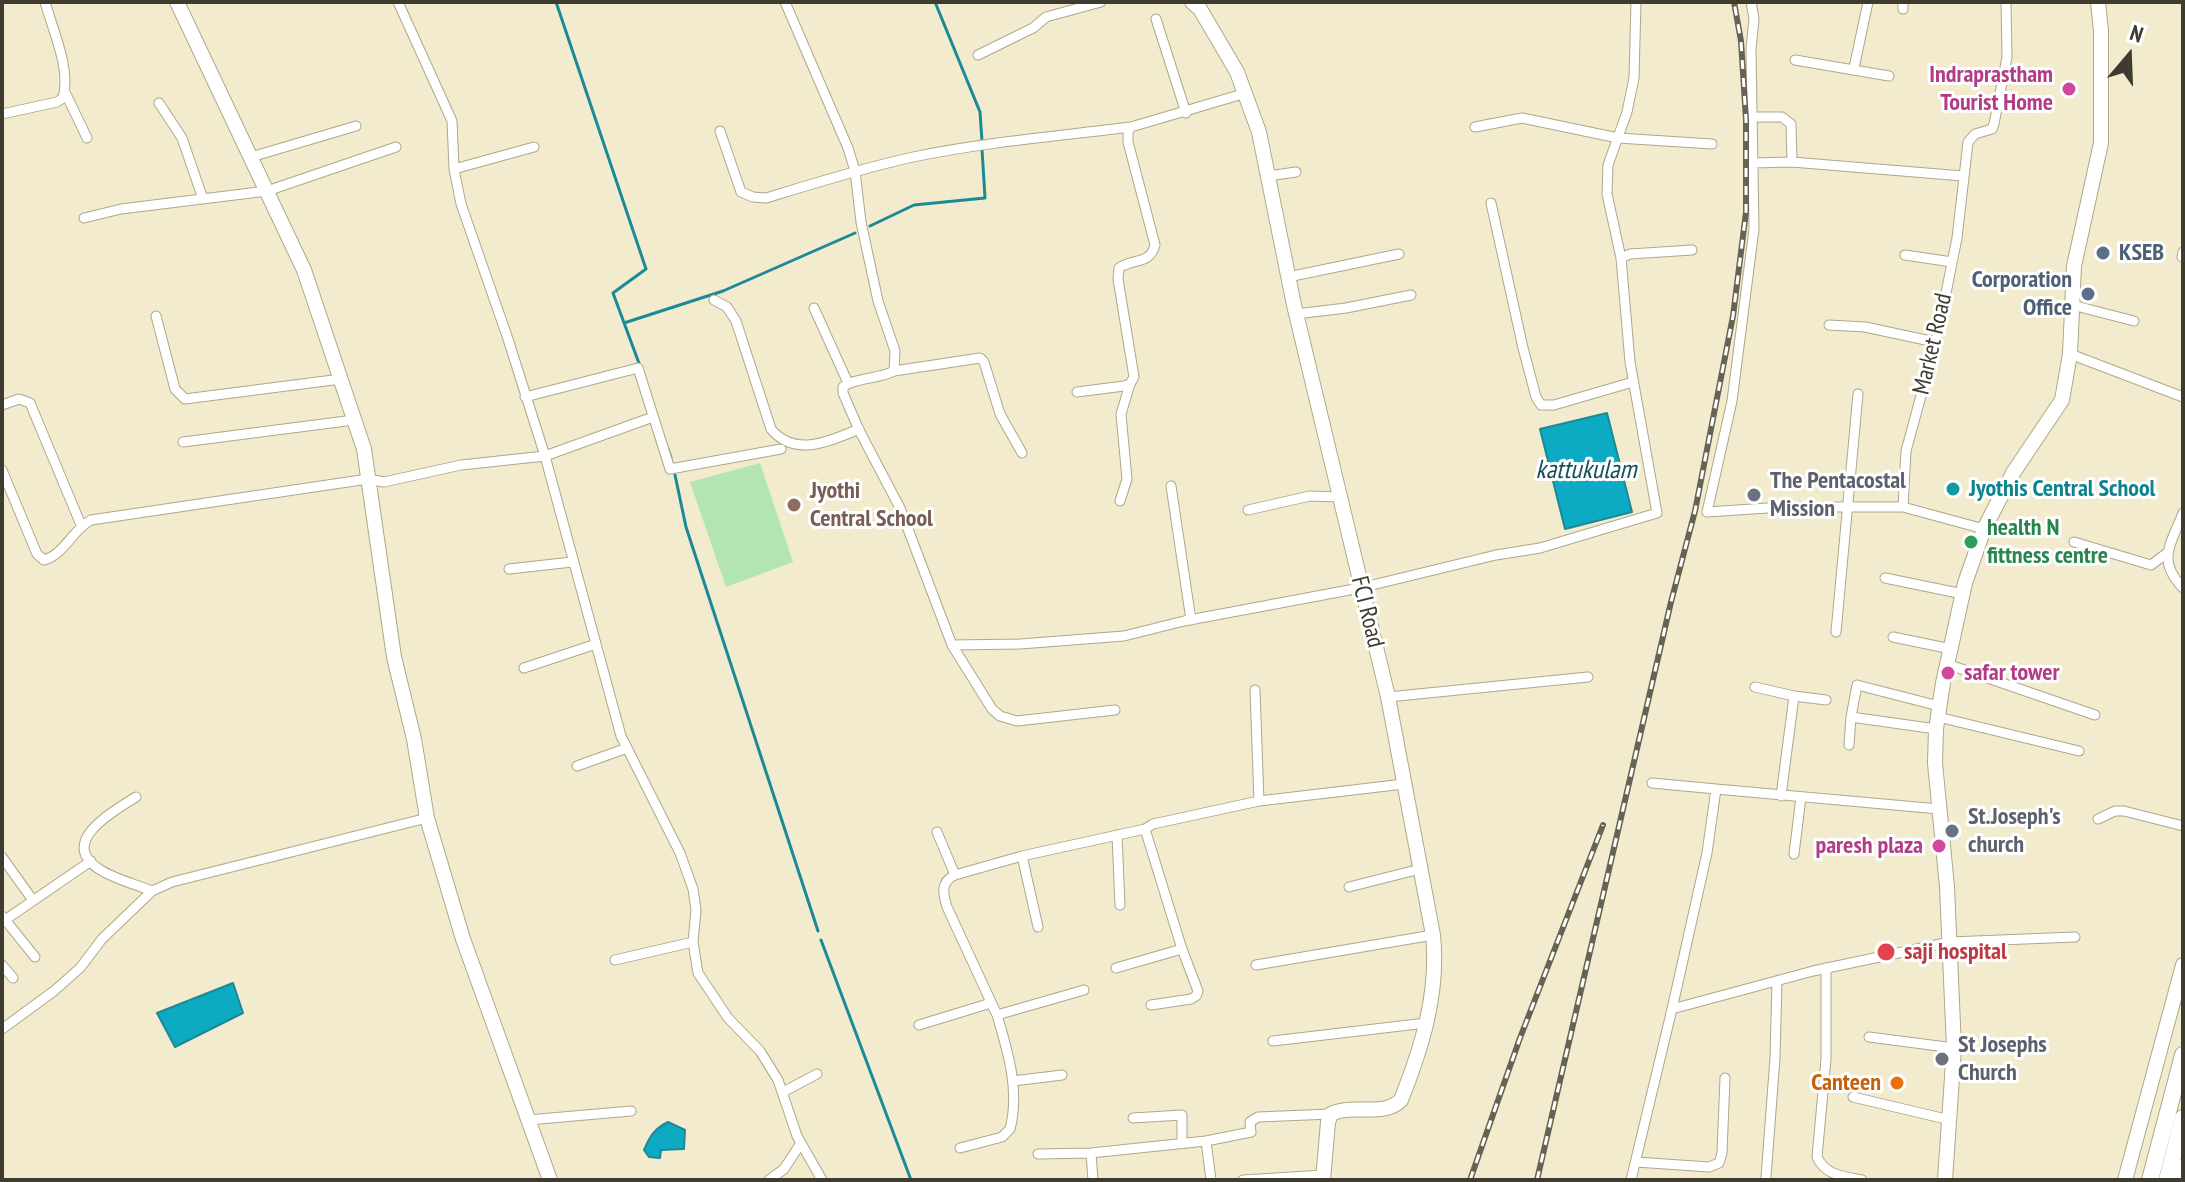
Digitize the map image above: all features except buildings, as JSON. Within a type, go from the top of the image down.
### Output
[{"type":"highway","points":[[2150,1180],[2183,1055]]},
{"type":"highway","points":[[2167,1180],[2183,1118]]},
{"type":"street","points":[[45,2],[63,70],[65,92],[87,138]]},
{"type":"street","points":[[177,2],[304,270],[364,449],[394,657],[414,739],[427,818],[463,939],[550,1180]]},
{"type":"street","points":[[398,2],[452,121],[454,169],[461,204],[545,456],[621,736],[680,853],[693,889],[696,910],[695,962],[704,984],[728,1018],[760,1051],[778,1080],[801,1143],[822,1180]]},
{"type":"street","points":[[785,2],[855,171],[861,222],[878,301],[895,351],[894,371]]},
{"type":"street","points":[[978,55],[1033,28],[1046,17],[1101,2]]},
{"type":"street","name":"FCI Road","points":[[1192,2],[1200,9],[1237,72],[1259,132],[1296,314],[1388,697],[1433,935],[1436,965],[1433,997],[1401,1100],[1394,1106],[1381,1109],[1347,1109],[1331,1114]]},
{"type":"street","points":[[952,645],[1020,644],[1124,636],[1540,548],[1657,513],[1633,382],[1621,258],[1607,194],[1608,165],[1627,112],[1634,78],[1636,2]]},
{"type":"street","points":[[1751,2],[1754,229],[1732,401],[1707,512],[1783,507],[1903,507],[1984,529]]},
{"type":"street","points":[[1854,68],[1868,2]]},
{"type":"street","name":"Market Road","points":[[1903,507],[1906,451],[1935,342],[1952,262],[1971,138],[1992,129],[1994,124],[2007,57],[2006,2]]},
{"type":"street","points":[[1945,1180],[1954,1048],[1950,942],[1935,763],[1938,717],[1965,583],[1984,529],[2013,473],[2062,400],[2070,354],[2074,266],[2101,143],[2098,2]]},
{"type":"street","points":[[1156,19],[1186,113]]},
{"type":"street","points":[[1795,60],[1889,76]]},
{"type":"street","points":[[2,114],[57,102],[65,92]]},
{"type":"street","points":[[720,131],[741,192],[766,198],[855,171],[917,157],[1026,139],[1131,127],[1246,93]]},
{"type":"street","points":[[159,103],[182,138],[203,199]]},
{"type":"street","points":[[1754,117],[1782,117],[1791,124],[1792,162]]},
{"type":"street","points":[[1475,127],[1522,118],[1618,138],[1712,144]]},
{"type":"street","points":[[251,157],[356,126]]},
{"type":"street","points":[[1120,501],[1127,479],[1121,414],[1134,377],[1118,279],[1119,268],[1146,260],[1153,254],[1155,245],[1128,142],[1131,127]]},
{"type":"street","points":[[84,218],[121,209],[267,191],[396,147]]},
{"type":"street","points":[[454,169],[534,147]]},
{"type":"street","points":[[1753,163],[1792,162],[1963,176]]},
{"type":"street","points":[[1268,176],[1296,172]]},
{"type":"street","points":[[1491,203],[1523,348],[1541,405],[1554,405],[1633,382]]},
{"type":"street","points":[[1621,258],[1630,254],[1692,250]]},
{"type":"street","points":[[1288,277],[1399,254]]},
{"type":"street","points":[[1905,255],[1952,262]]},
{"type":"street","points":[[1296,314],[1411,295]]},
{"type":"street","points":[[714,300],[727,307],[736,321],[771,429],[778,438],[810,447],[859,429]]},
{"type":"street","points":[[2072,305],[2134,321]]},
{"type":"street","points":[[814,308],[848,383]]},
{"type":"street","points":[[156,316],[175,389],[185,399],[341,379]]},
{"type":"street","points":[[1829,325],[1865,327],[1935,342]]},
{"type":"street","points":[[2070,354],[2183,397]]},
{"type":"street","points":[[1022,453],[1000,414],[984,362],[980,358],[894,371],[880,378],[848,383],[843,387],[859,429],[900,508],[952,645],[984,698],[1000,716],[1017,721],[1115,710]]},
{"type":"street","points":[[525,397],[638,368],[670,469],[781,449]]},
{"type":"street","points":[[1077,392],[1130,384]]},
{"type":"street","points":[[1836,632],[1858,394]]},
{"type":"street","points":[[2,405],[19,399],[30,403],[81,525]]},
{"type":"street","points":[[2,470],[40,558],[50,558],[81,525],[91,520],[368,479],[384,482],[461,465],[545,456],[653,417]]},
{"type":"street","points":[[183,442],[354,420]]},
{"type":"street","points":[[1171,486],[1191,620]]},
{"type":"street","points":[[1248,510],[1310,496],[1339,497]]},
{"type":"street","points":[[2183,513],[2167,553],[2167,565],[2173,578],[2183,588]]},
{"type":"street","points":[[2074,542],[2151,565],[2167,553]]},
{"type":"street","points":[[509,569],[572,562]]},
{"type":"street","points":[[1885,578],[1963,594]]},
{"type":"street","points":[[1893,637],[1949,656],[2095,715]]},
{"type":"street","points":[[524,668],[596,644]]},
{"type":"street","points":[[1388,697],[1588,677]]},
{"type":"street","points":[[1849,745],[1857,685],[1938,717],[2079,751]]},
{"type":"street","points":[[1755,687],[1826,700]]},
{"type":"street","points":[[1255,690],[1259,801]]},
{"type":"street","points":[[1781,796],[1794,696]]},
{"type":"street","points":[[1851,717],[1938,717]]},
{"type":"street","points":[[577,766],[627,748]]},
{"type":"street","points":[[1652,783],[1939,809]]},
{"type":"street","points":[[960,1148],[1002,1137],[1009,1132],[1013,1119],[1013,1081],[1008,1050],[997,1015],[944,896],[945,884],[955,875],[1022,856],[1145,829],[1153,824],[1259,801],[1404,784]]},
{"type":"street","points":[[1631,1180],[1707,853],[1716,789]]},
{"type":"street","points":[[136,797],[101,818],[85,844],[91,861],[99,869],[152,891]]},
{"type":"street","points":[[1794,854],[1801,797]]},
{"type":"street","points":[[2098,819],[2115,811],[2124,811],[2183,826]]},
{"type":"street","points":[[2,1029],[80,968],[102,939],[152,891],[172,882],[427,818]]},
{"type":"street","points":[[1145,829],[1198,991],[1196,996],[1151,1005]]},
{"type":"street","points":[[937,832],[955,875]]},
{"type":"street","points":[[1117,835],[1120,905]]},
{"type":"street","points":[[1022,856],[1038,927]]},
{"type":"street","points":[[2,857],[32,899]]},
{"type":"street","points":[[35,957],[3,919],[91,861]]},
{"type":"street","points":[[1349,887],[1420,869]]},
{"type":"street","points":[[1256,965],[1433,935]]},
{"type":"street","points":[[1672,1009],[1826,968],[1950,942],[2075,937]]},
{"type":"street","points":[[615,960],[693,942]]},
{"type":"street","points":[[1116,968],[1182,949]]},
{"type":"street","points":[[2,965],[13,978]]},
{"type":"street","points":[[2125,1180],[2183,965]]},
{"type":"street","points":[[1826,968],[1826,1059],[1817,1157],[1824,1169],[1833,1174],[1862,1180]]},
{"type":"street","points":[[1766,1177],[1777,981]]},
{"type":"street","points":[[2132,1180],[2183,986]]},
{"type":"street","points":[[997,1015],[1084,990]]},
{"type":"street","points":[[919,1025],[991,1003]]},
{"type":"street","points":[[1273,1041],[1426,1023]]},
{"type":"street","points":[[1869,1037],[1954,1048]]},
{"type":"street","points":[[783,1092],[817,1074]]},
{"type":"street","points":[[1013,1081],[1062,1075]]},
{"type":"street","points":[[1636,1162],[1709,1167],[1719,1163],[1725,1078]]},
{"type":"street","points":[[1853,1097],[1950,1120]]},
{"type":"street","points":[[528,1120],[631,1111]]},
{"type":"street","points":[[1038,1154],[1091,1153],[1206,1141],[1251,1132],[1250,1122],[1258,1117],[1331,1114],[1324,1177],[1243,1180]]},
{"type":"street","points":[[1133,1118],[1182,1115],[1182,1143]]},
{"type":"street","points":[[1206,1141],[1211,1180]]},
{"type":"street","points":[[769,1180],[779,1175],[801,1143]]},
{"type":"street","points":[[2176,1180],[2183,1145]]},
{"type":"street","points":[[1091,1153],[1093,1180]]},
{"type":"street","points":[[2176,1180],[2183,1167]]},
{"type":"green space","points":[[760,463],[793,562],[726,587],[690,482]]},
{"type":"water","name":"kattukulam","points":[[1607,413],[1632,512],[1565,529],[1540,429]]},
{"type":"water","points":[[233,983],[243,1013],[175,1047],[157,1013]]},
{"type":"water","points":[[668,1122],[685,1130],[684,1149],[661,1150],[660,1158],[649,1157],[644,1150],[648,1141],[656,1130]]},
{"type":"waterway","points":[[556,2],[646,269],[613,293],[640,366]]},
{"type":"waterway","points":[[935,2],[980,112],[982,141]]},
{"type":"waterway","points":[[870,226],[914,205],[985,198],[982,149]]},
{"type":"waterway","points":[[624,323],[723,291],[855,233]]},
{"type":"waterway","points":[[668,449],[671,458]]},
{"type":"waterway","points":[[675,475],[686,527],[818,931]]},
{"type":"waterway","points":[[821,940],[911,1180]]},
{"type":"railway","points":[[1537,1180],[1671,602],[1695,511],[1733,316],[1746,212],[1746,120],[1741,41],[1734,2]]},
{"type":"railway","points":[[1470,1180],[1520,1038],[1603,825]]},
{"type":"place","name":"Indraprastham Tourist Home","points":[[2069,89]]},
{"type":"place","name":"KSEB","points":[[2103,253]]},
{"type":"place","name":"Corporation Office","points":[[2088,294]]},
{"type":"place","name":"Jyothis Central School","points":[[1953,489]]},
{"type":"place","name":"The Pentacostal Mission","points":[[1754,495]]},
{"type":"place","name":"Jyothi Central School","points":[[794,505]]},
{"type":"place","name":"health N fittness centre","points":[[1971,542]]},
{"type":"place","name":"safar tower","points":[[1948,673]]},
{"type":"place","name":"St.Joseph's church","points":[[1952,831]]},
{"type":"place","name":"paresh plaza","points":[[1939,846]]},
{"type":"place","name":"saji hospital","points":[[1886,952]]},
{"type":"place","name":"St Josephs Church","points":[[1942,1059]]},
{"type":"place","name":"Canteen","points":[[1897,1083]]}]
